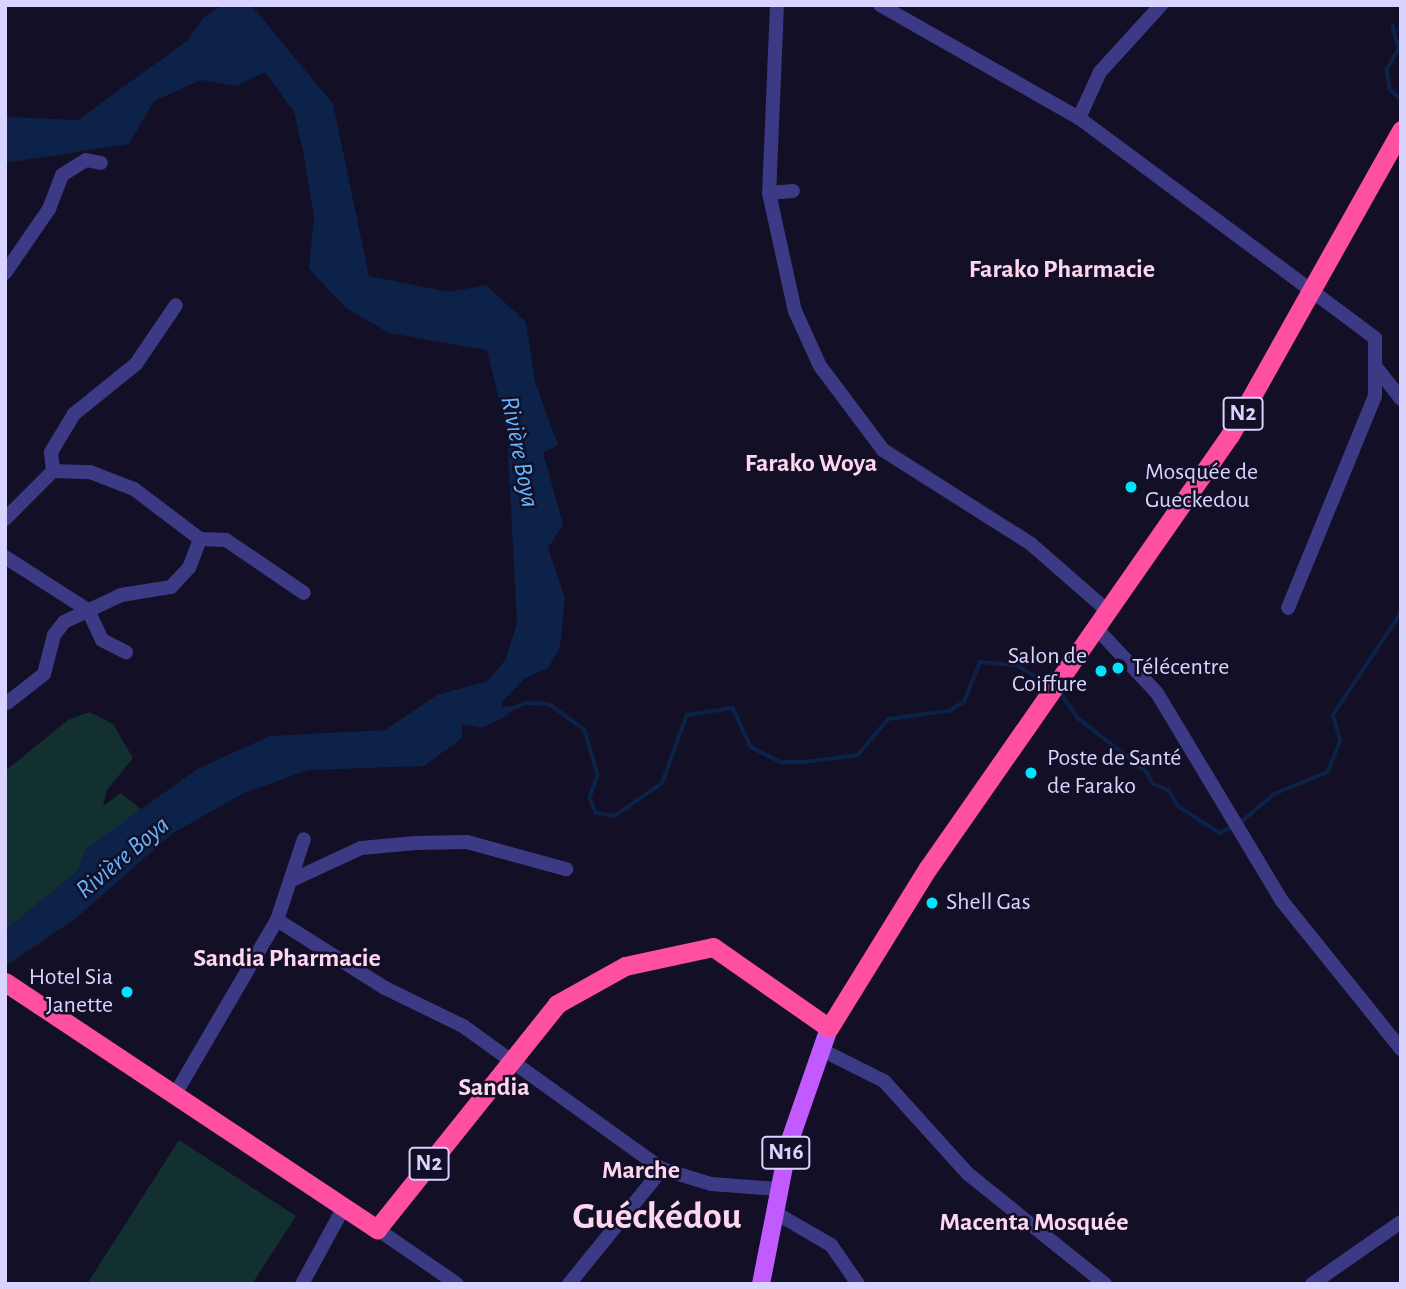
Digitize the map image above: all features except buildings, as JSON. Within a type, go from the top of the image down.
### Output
[{"type":"highway","name":"N2","points":[[377,1229],[557,1004],[590,982],[688,948],[713,947],[732,956],[829,1028],[928,868],[1098,630],[1230,435],[1401,130]]},
{"type":"highway","points":[[11,987],[177,1091],[377,1229]]},
{"type":"main road","name":"N16","points":[[761,1284],[777,1189],[820,1049],[829,1028]]},
{"type":"street","points":[[777,5],[769,192],[795,312],[844,405],[883,450],[1031,544],[1109,612]]},
{"type":"street","points":[[880,5],[1079,118],[1375,338],[1375,396],[1351,463],[1288,608]]},
{"type":"street","points":[[1079,118],[1100,72],[1161,5]]},
{"type":"street","points":[[5,273],[49,209],[62,175],[86,160],[101,163]]},
{"type":"street","points":[[769,192],[793,191]]},
{"type":"street","points":[[53,471],[51,452],[74,414],[136,364],[176,305]]},
{"type":"street","points":[[1376,367],[1401,399]]},
{"type":"street","points":[[5,519],[53,471],[90,472],[134,489],[200,539],[226,540],[304,593]]},
{"type":"street","points":[[7,703],[44,674],[54,635],[64,622],[121,595],[171,586],[189,568],[200,539]]},
{"type":"street","points":[[5,557],[88,610],[102,640],[126,652]]},
{"type":"street","points":[[1098,630],[1157,693],[1282,901],[1401,1049]]},
{"type":"street","points":[[177,1091],[277,920],[304,839]]},
{"type":"street","points":[[290,881],[361,848],[416,843],[467,842],[566,869]]},
{"type":"street","points":[[277,920],[385,988],[463,1026],[662,1169],[711,1184],[777,1189]]},
{"type":"street","points":[[820,1049],[884,1082],[967,1173],[1105,1284]]},
{"type":"street","points":[[569,1284],[662,1169]]},
{"type":"street","points":[[302,1284],[344,1207]]},
{"type":"street","points":[[774,1212],[831,1245],[858,1284]]},
{"type":"street","points":[[1312,1284],[1401,1222]]},
{"type":"street","points":[[377,1229],[457,1284]]},
{"type":"green space","points":[[89,712],[113,724],[133,758],[107,790],[103,806],[121,793],[143,811],[86,849],[78,871],[5,930],[5,771],[68,720]]},
{"type":"green space","points":[[179,1140],[296,1216],[252,1284],[87,1284]]},
{"type":"water","name":"Rivière Boya","points":[[223,5],[252,6],[333,104],[369,276],[449,292],[486,285],[526,322],[535,382],[558,445],[543,453],[563,524],[548,548],[565,598],[560,647],[548,668],[525,678],[503,701],[501,707],[511,706],[507,716],[482,728],[462,724],[462,738],[424,766],[308,770],[244,793],[173,833],[75,919],[5,966],[5,930],[78,871],[86,849],[197,769],[270,736],[385,730],[437,695],[488,681],[506,659],[517,623],[507,433],[487,350],[389,333],[346,308],[309,269],[314,217],[304,155],[294,112],[265,72],[236,86],[201,80],[154,101],[129,144],[5,163],[5,117],[78,120],[188,40],[204,17]]},
{"type":"waterway","points":[[1393,26],[1399,49],[1387,70],[1390,90],[1401,99]]},
{"type":"waterway","points":[[1241,822],[1274,794],[1328,772],[1340,740],[1333,715],[1401,613]]},
{"type":"waterway","points":[[504,712],[525,703],[549,704],[585,730],[598,775],[590,798],[596,813],[615,816],[662,783],[687,715],[733,708],[751,747],[781,762],[804,762],[858,755],[888,719],[949,711],[964,702],[980,662],[1017,665],[1048,684]]},
{"type":"waterway","points":[[1060,692],[1078,718],[1147,772],[1153,784],[1169,790],[1178,806],[1220,833],[1234,826]]},
{"type":"place","name":"Mosquée de Gueckedou","points":[[1131,487]]},
{"type":"place","name":"Télécentre","points":[[1118,668]]},
{"type":"place","name":"Salon de Coiffure","points":[[1101,671]]},
{"type":"place","name":"Poste de Santé de Farako","points":[[1031,773]]},
{"type":"place","name":"Shell Gas","points":[[932,903]]},
{"type":"place","name":"Hotel Sia Janette","points":[[127,992]]},
{"type":"district","name":"Farako Pharmacie","points":[[1062,270]]},
{"type":"district","name":"Farako Woya","points":[[811,464]]},
{"type":"district","name":"Sandia Pharmacie","points":[[287,959]]},
{"type":"district","name":"Sandia","points":[[494,1088]]},
{"type":"district","name":"Marche","points":[[641,1171]]},
{"type":"district","name":"Guéckédou","points":[[657,1218]]},
{"type":"district","name":"Macenta Mosquée","points":[[1034,1223]]}]
